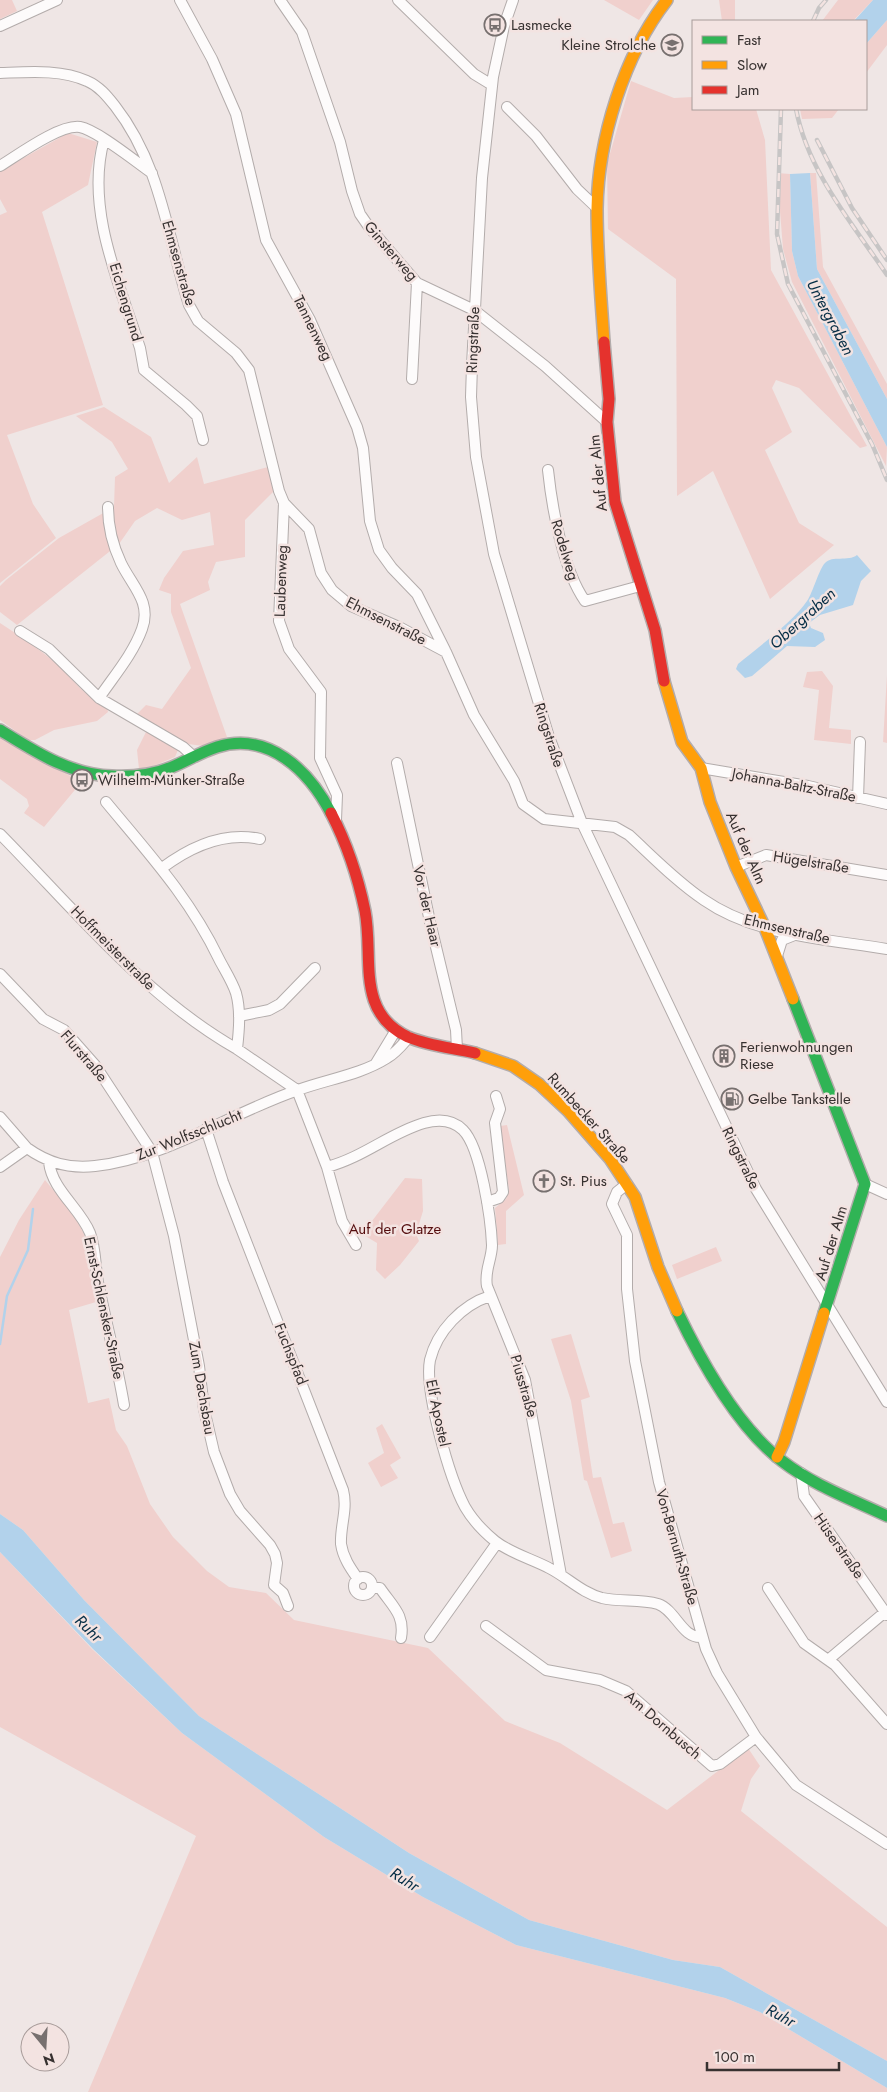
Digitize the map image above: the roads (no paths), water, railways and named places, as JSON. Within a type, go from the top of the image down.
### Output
[{"type":"street","points":[[0,26],[57,0]]},
{"type":"street","name":"Tannenweg","points":[[180,0],[212,59],[236,114],[266,240],[313,328],[357,427],[363,448],[369,512],[376,543],[387,562],[417,594],[446,652]]},
{"type":"street","name":"Ginsterweg","points":[[280,0],[302,32],[340,142],[360,214],[369,227],[417,283],[474,310],[545,366],[608,422]]},
{"type":"street","points":[[398,0],[474,74],[492,85]]},
{"type":"street","name":"Ringstraße","points":[[513,0],[504,26],[492,85],[482,178],[474,310],[472,421],[482,498],[494,554],[549,737],[582,824],[756,1189],[887,1402]]},
{"type":"street","name":"Auf der Alm","points":[[667,0],[637,47],[618,92],[601,166],[597,208],[601,299],[610,399],[608,422],[616,508],[655,630],[664,682],[682,742],[701,768],[710,802],[736,866],[777,957],[865,1184],[784,1442],[777,1457]]},
{"type":"street","name":"Ehmsenstraße","points":[[0,74],[54,74],[75,77],[95,85],[106,94],[131,127],[144,151],[152,173],[189,305],[198,321],[236,353],[249,370],[277,484],[284,503],[307,525],[321,573],[340,597],[351,606],[400,627],[446,652],[474,715],[514,781],[523,804],[539,816],[555,821],[615,827],[629,835],[704,900],[735,917],[765,928],[887,949]]},
{"type":"street","points":[[507,108],[536,136],[577,189],[597,208]]},
{"type":"street","points":[[0,166],[62,130],[81,127],[104,140],[152,173]]},
{"type":"street","name":"Eichengrund","points":[[104,140],[98,161],[98,211],[140,348],[144,370],[186,405],[196,416],[203,440]]},
{"type":"street","points":[[412,379],[417,283]]},
{"type":"street","name":"Rodelweg","points":[[548,470],[551,505],[560,538],[576,589],[585,601],[640,586]]},
{"type":"street","name":"Laubenweg","points":[[284,503],[278,621],[289,649],[321,692],[320,758],[337,795],[336,822]]},
{"type":"street","points":[[99,698],[136,642],[143,628],[146,612],[143,598],[120,560],[110,528],[108,507]]},
{"type":"street","points":[[20,631],[49,649],[99,698],[183,747],[194,757]]},
{"type":"street","name":"Rumbecker Straße","points":[[0,730],[47,758],[69,768],[89,773],[121,776],[147,774],[166,769],[208,750],[240,743],[256,744],[282,754],[310,778],[336,822],[364,911],[372,998],[380,1012],[396,1030],[409,1036],[497,1058],[536,1081],[593,1140],[627,1184],[639,1208],[662,1277],[692,1338],[750,1431],[777,1457],[801,1473],[887,1516]]},
{"type":"street","points":[[858,798],[860,742]]},
{"type":"street","name":"Vor der Haar","points":[[397,763],[430,922],[456,1030],[457,1049]]},
{"type":"street","name":"Johanna-Baltz-Straße","points":[[701,768],[887,804]]},
{"type":"street","points":[[106,802],[162,868],[192,907],[236,993],[239,1016],[237,1049],[297,1090],[327,1167],[339,1212],[356,1245]]},
{"type":"street","name":"Hoffmeisterstraße","points":[[0,834],[118,956],[174,1007],[237,1049]]},
{"type":"street","points":[[162,868],[174,859],[218,839],[245,836],[260,839]]},
{"type":"street","name":"Hügelstraße","points":[[736,866],[766,855],[887,875]]},
{"type":"street","points":[[777,957],[782,940],[798,934]]},
{"type":"street","points":[[239,1016],[269,1010],[280,1004],[315,968]]},
{"type":"street","name":"Flurstraße","points":[[0,974],[43,1019],[64,1030],[95,1065],[152,1152]]},
{"type":"street","points":[[376,1063],[396,1030]]},
{"type":"street","name":"Zur Wolfsschlucht","points":[[49,1162],[71,1167],[95,1166],[152,1152],[297,1090],[344,1076],[376,1063],[395,1053],[409,1036]]},
{"type":"street","points":[[487,1202],[499,1198],[503,1192],[495,1123],[500,1109],[496,1096]]},
{"type":"street","points":[[0,1117],[27,1148],[49,1162]]},
{"type":"street","name":"Piusstraße","points":[[327,1167],[354,1158],[414,1127],[431,1121],[444,1120],[456,1125],[466,1133],[479,1167],[487,1202],[492,1245],[485,1278],[490,1296],[525,1380],[561,1575]]},
{"type":"street","name":"Fuchspfad","points":[[206,1129],[223,1182],[343,1490],[346,1510],[341,1544],[348,1565],[358,1580],[355,1586],[358,1593],[367,1594],[372,1588],[380,1588],[404,1624],[401,1638]]},
{"type":"street","points":[[0,1167],[27,1148]]},
{"type":"street","name":"Zum Dachsbau","points":[[152,1152],[174,1236],[199,1366],[204,1409],[214,1452],[233,1500],[240,1511],[270,1545],[275,1554],[277,1563],[274,1585],[283,1593],[288,1606]]},
{"type":"street","name":"Ernst-Schlensker-Straße","points":[[49,1162],[50,1176],[78,1211],[90,1234],[98,1281],[114,1346],[124,1405]]},
{"type":"street","name":"Von-Bernuth-Straße","points":[[627,1184],[617,1192],[612,1204],[627,1235],[627,1289],[637,1377],[658,1482],[702,1637],[717,1673],[756,1737],[796,1785],[887,1844]]},
{"type":"street","points":[[865,1184],[887,1194]]},
{"type":"street","name":"Elf Apostel","points":[[490,1296],[467,1307],[450,1323],[432,1352],[430,1379],[438,1426],[460,1495],[466,1507],[479,1525],[497,1543],[561,1575],[581,1589],[602,1598],[660,1605],[670,1612],[689,1634],[695,1638],[702,1637]]},
{"type":"street","name":"Hüserstraße","points":[[801,1473],[804,1496],[886,1614]]},
{"type":"street","points":[[430,1637],[497,1543]]},
{"type":"street","points":[[768,1588],[804,1643],[828,1660],[887,1724]]},
{"type":"street","points":[[828,1660],[886,1614]]},
{"type":"street","name":"Am Dornbusch","points":[[486,1626],[546,1670],[600,1680],[618,1686],[634,1697],[712,1766],[720,1764],[756,1737]]},
{"type":"water","points":[[873,0],[887,0],[887,20],[867,43],[867,20],[855,20]]},
{"type":"water","name":"Untergraben","points":[[810,173],[817,269],[887,399],[887,447],[798,276],[792,251],[790,174]]},
{"type":"water","name":"Obergraben","points":[[857,555],[871,571],[861,581],[853,605],[820,615],[809,623],[811,628],[823,633],[825,640],[815,647],[787,646],[752,676],[745,678],[736,669],[738,664],[784,626],[801,609],[807,601],[825,563],[832,559],[849,558]]},
{"type":"water","name":"Ruhr","points":[[0,1514],[23,1530],[84,1600],[199,1716],[409,1853],[529,1920],[673,1960],[720,1967],[887,2061],[887,2088],[760,2012],[725,1998],[516,1945],[423,1897],[324,1837],[182,1733],[93,1649],[0,1552]]},
{"type":"waterway","points":[[0,1344],[7,1296],[28,1250],[33,1209]]},
{"type":"railway","points":[[813,20],[819,8],[826,0]]},
{"type":"railway","points":[[781,110],[777,234],[788,284],[872,444],[887,480]]},
{"type":"railway","points":[[796,110],[810,154],[821,175],[846,216],[887,275]]},
{"type":"railway","points":[[817,140],[852,208],[887,260]]},
{"type":"place","name":"Lasmecke","points":[[495,25]]},
{"type":"place","name":"Kleine Strolche","points":[[672,45]]},
{"type":"place","name":"Wilhelm-Münker-Straße","points":[[82,780]]},
{"type":"place","name":"Ferienwohnungen Riese","points":[[724,1056]]},
{"type":"place","name":"Gelbe Tankstelle","points":[[732,1099]]},
{"type":"place","name":"St. Pius","points":[[544,1181]]},
{"type":"park label","name":"Auf der Glatze","points":[[395,1229]]}]
